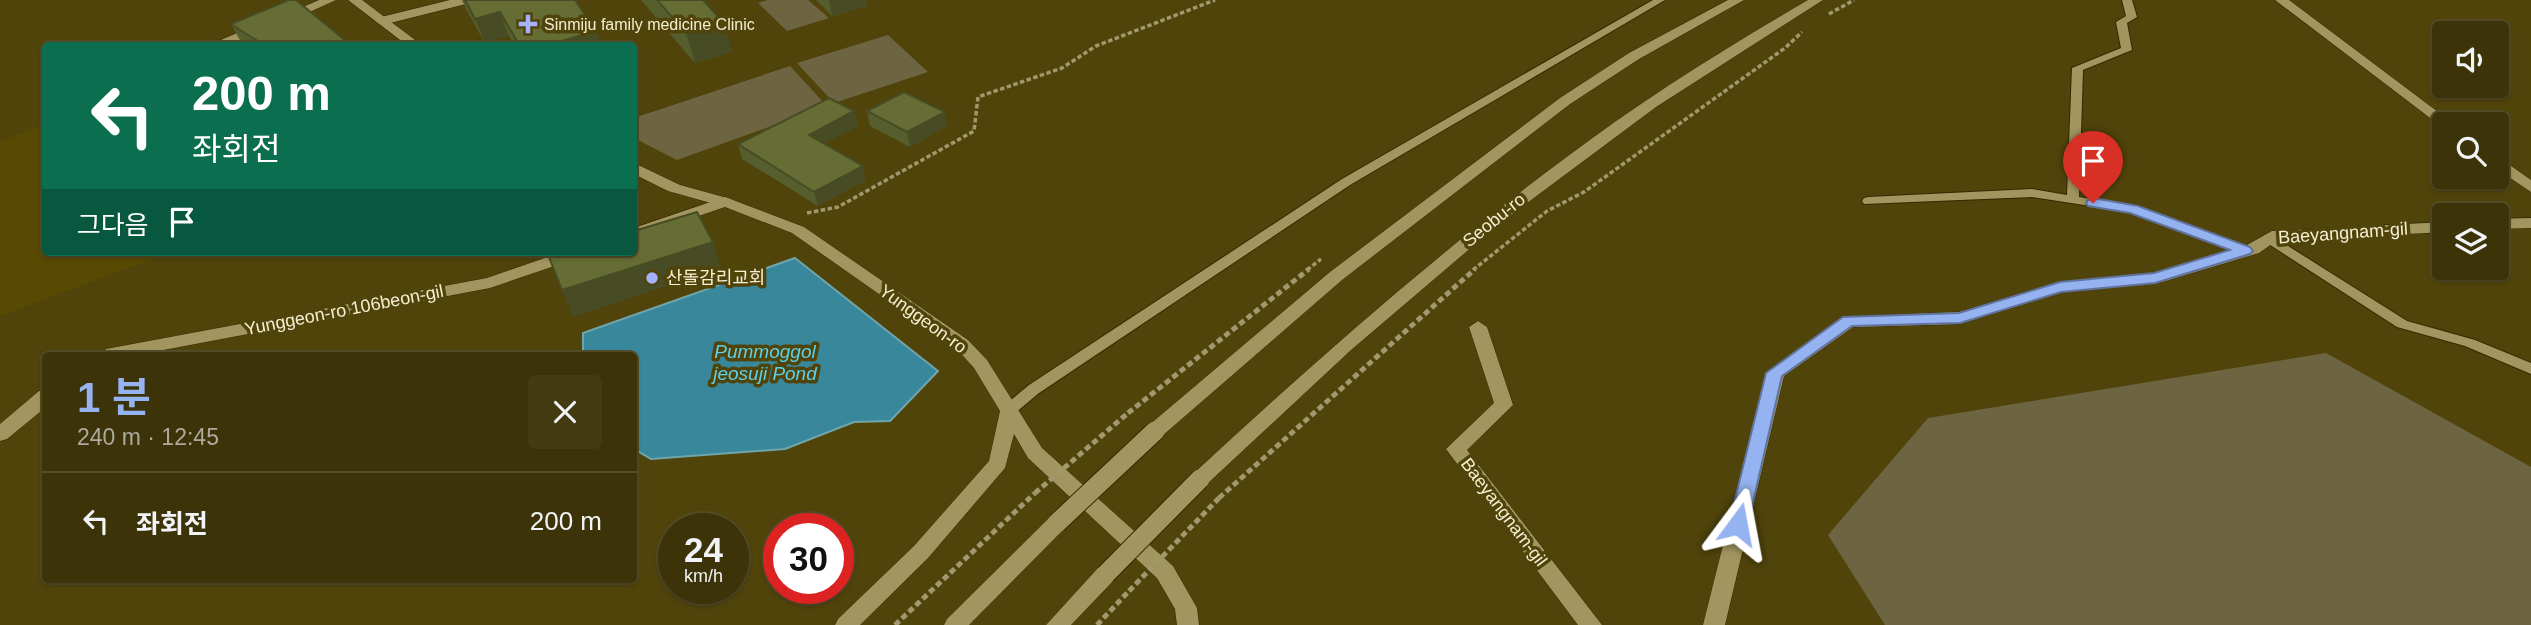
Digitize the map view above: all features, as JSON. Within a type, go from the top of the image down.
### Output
[{"type":"street","points":[[223,42],[330,0]]},
{"type":"street","points":[[354,0],[411,42]]},
{"type":"street","points":[[382,21],[465,0]]},
{"type":"street","points":[[955,625],[1057,523],[1155,431],[1336,276],[1565,101],[1634,56],[1738,0]]},
{"type":"street","name":"Seobu-ro","points":[[1057,625],[1200,479],[1383,311],[1512,204],[1569,160],[1689,78],[1817,0]]},
{"type":"street","points":[[2281,0],[2432,113]]},
{"type":"street","name":"Yunggeon-ro","points":[[637,170],[674,188],[725,202],[798,230],[962,344],[981,364],[1035,453],[1165,572],[1186,608],[1188,625]]},
{"type":"street","points":[[2509,171],[2531,187]]},
{"type":"street","points":[[637,232],[725,202]]},
{"type":"street","points":[[2509,224],[2531,223]]},
{"type":"street","name":"Baeyangnam-gil","points":[[1714,625],[1775,373],[1849,321],[1960,318],[2060,287],[2155,278],[2245,251],[2269,238],[2432,228]]},
{"type":"street","name":"Yunggeon-ro 106beon-gil","points":[[122,352],[489,282],[567,256]]},
{"type":"street","name":"Baeyangnam-gil","points":[[1478,327],[1504,405],[1456,449],[1591,625]]},
{"type":"street","points":[[0,434],[42,399]]},
{"type":"street","points":[[846,625],[921,552],[998,463],[1010,409]]},
{"type":"lane","points":[[1010,409],[1034,389],[1346,182],[1572,48],[1660,0]]},
{"type":"lane","points":[[2073,200],[2078,68],[2127,50],[2121,22],[2132,17],[2127,0]]},
{"type":"lane","points":[[1868,201],[2032,193],[2133,209],[2245,251]]},
{"type":"lane","points":[[2269,238],[2402,324],[2470,342],[2531,369]]},
{"type":"path","points":[[771,220],[838,207],[974,131],[978,97],[1062,68],[1096,46],[1215,0]]},
{"type":"path","points":[[1819,20],[1854,0]]},
{"type":"path","points":[[1097,625],[1219,498],[1456,284],[1547,211],[1584,192],[1785,48],[1807,27]]},
{"type":"path","points":[[895,625],[1035,493],[1128,413]]},
{"type":"shaded area","points":[[768,0],[808,0],[829,18],[787,31],[758,3]]},
{"type":"shaded area","points":[[888,35],[928,72],[834,103],[797,63]]},
{"type":"shaded area","points":[[790,66],[827,106],[677,160],[637,140],[637,117]]},
{"type":"shaded area","points":[[42,126],[42,256],[160,256],[0,316],[0,141]]},
{"type":"shaded area","points":[[2326,353],[2531,467],[2531,625],[1885,625],[1828,535],[1928,418]]},
{"type":"water","name":"Pummoggol jeosuji Pond","points":[[795,258],[938,371],[890,421],[854,422],[785,449],[651,459],[637,451],[637,352],[583,352],[583,333]]},
{"type":"building","points":[[289,0],[296,0],[347,42],[259,42],[231,24]]},
{"type":"building","points":[[465,0],[575,0],[596,31],[559,42],[518,42],[500,12],[475,19]]},
{"type":"building","points":[[657,0],[703,0],[723,22],[686,33]]},
{"type":"building","points":[[904,92],[945,112],[907,132],[867,111]]},
{"type":"building","points":[[829,98],[854,111],[809,135],[863,166],[814,192],[738,144]]},
{"type":"building","points":[[697,212],[713,242],[562,290],[549,257],[637,256],[637,230]]},
{"type":"place","name":"Sinmiju family medicine Clinic","points":[[528,24]]},
{"type":"place","name":"산돌감리교회","points":[[652,278]]},
{"type":"route","points":[[1738,524],[1775,373],[1849,321],[1960,318],[2060,287],[2155,278],[2245,251],[2133,209],[2093,203]]}]
